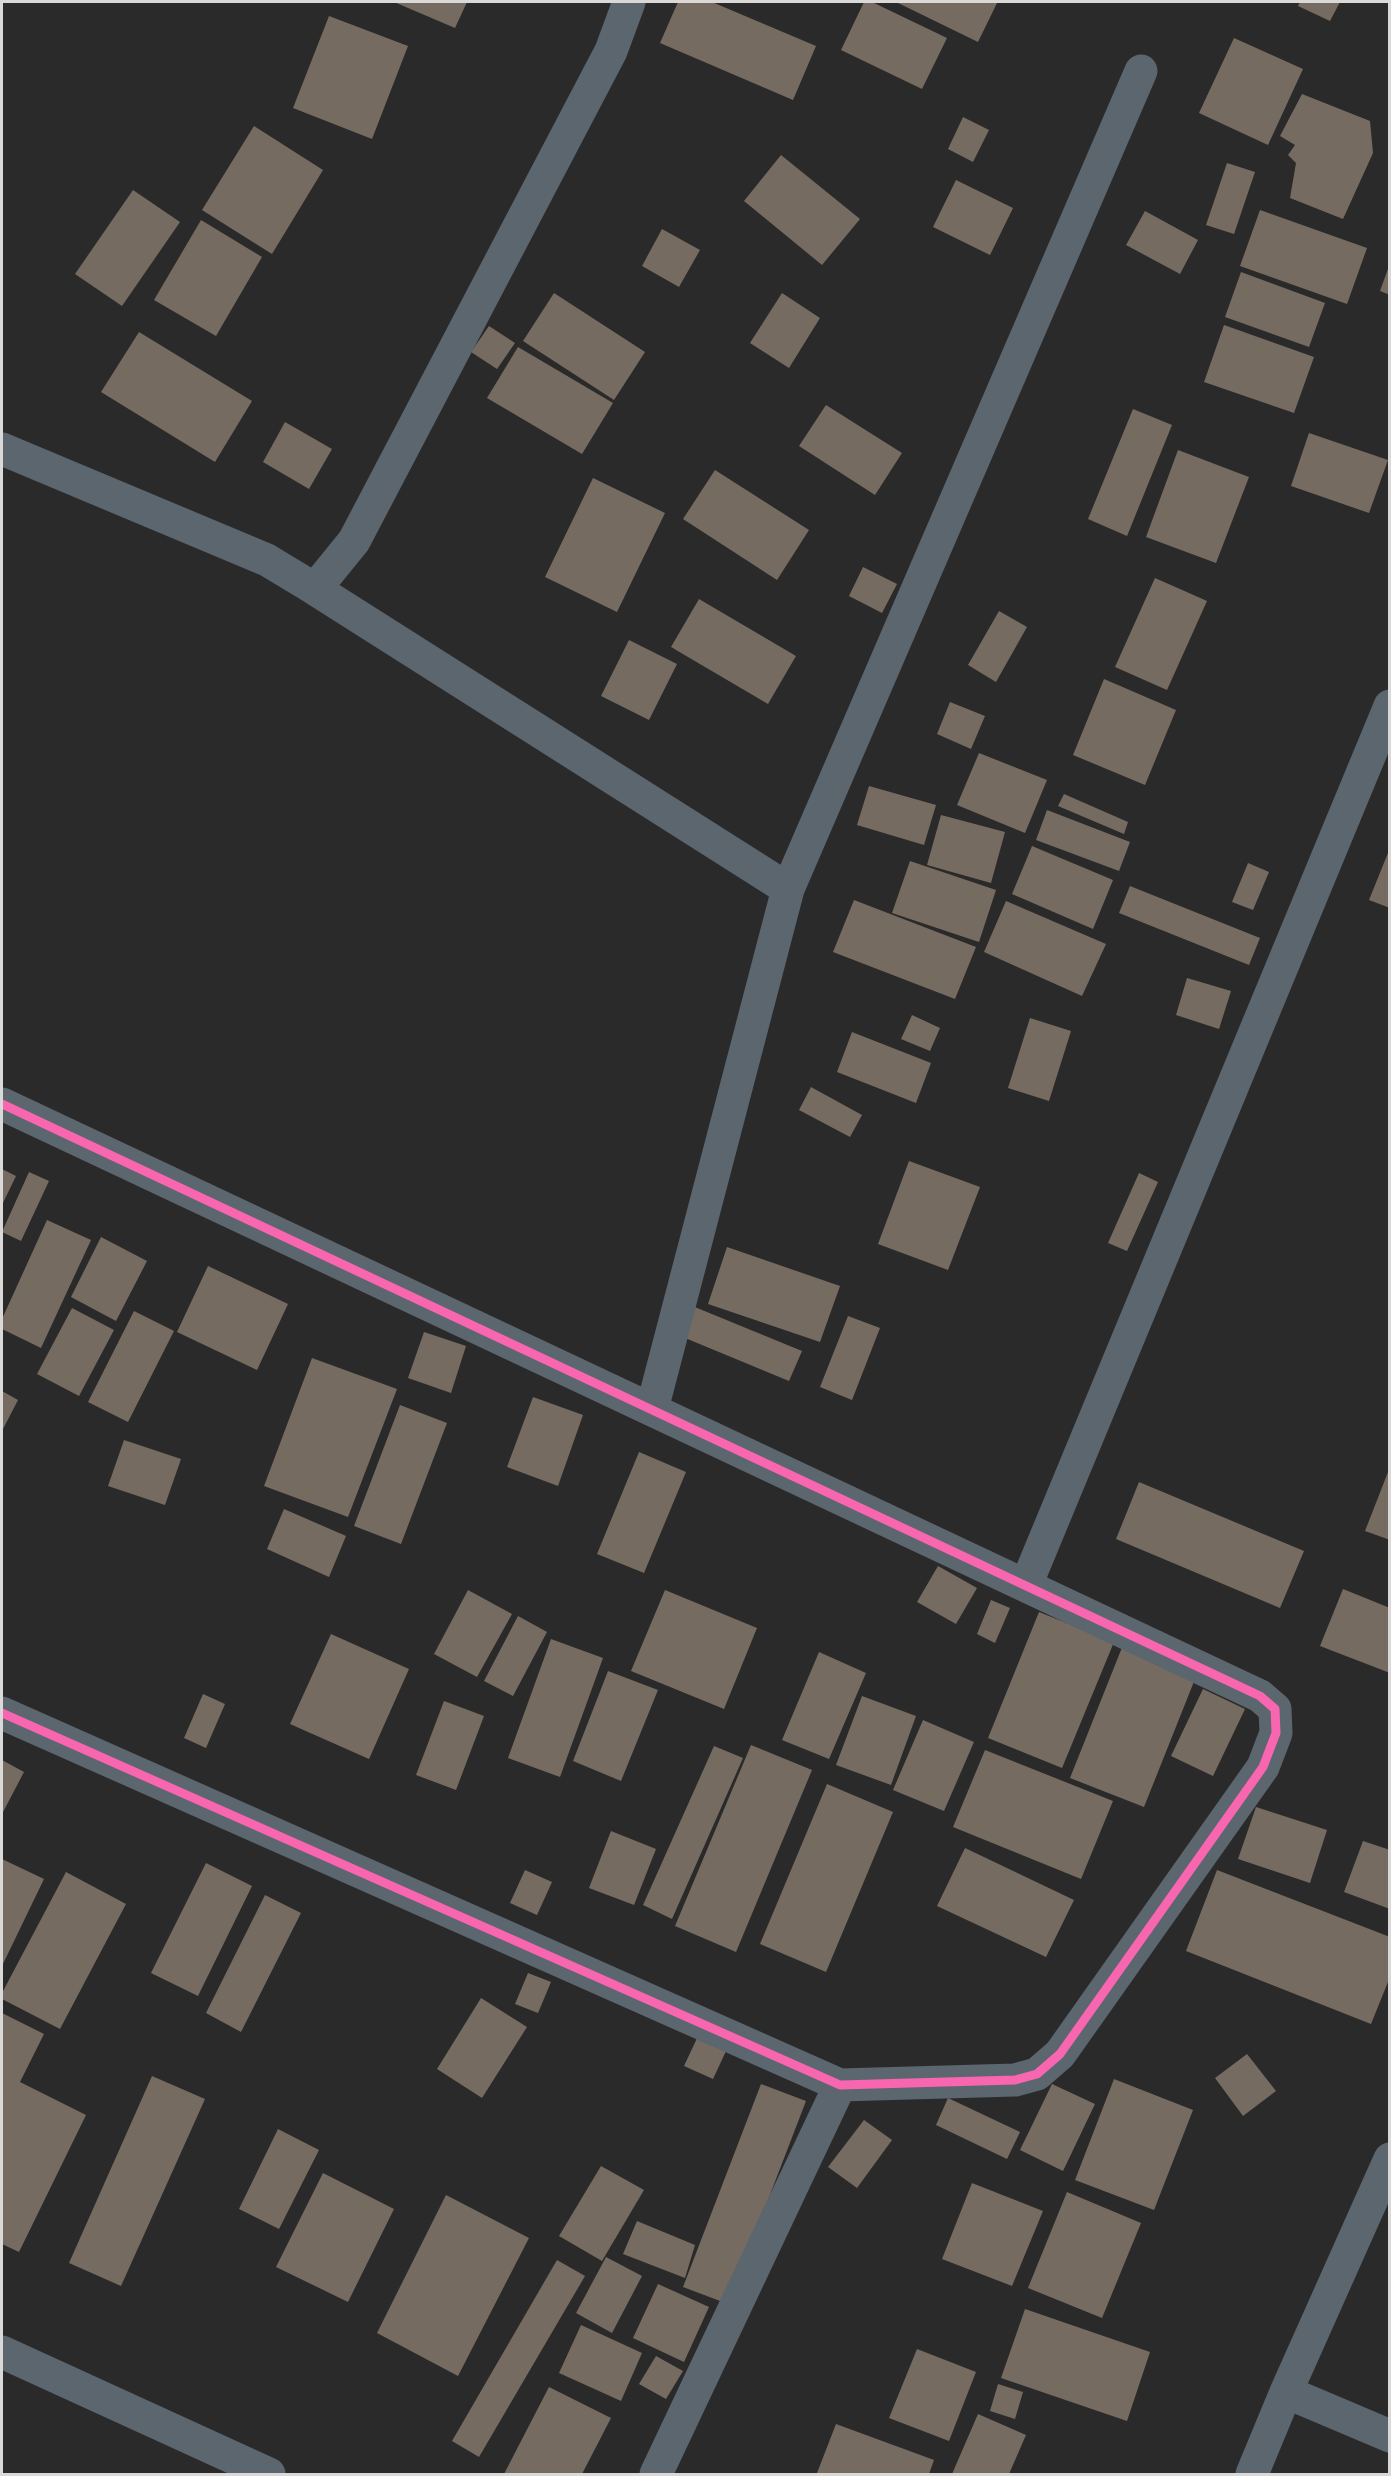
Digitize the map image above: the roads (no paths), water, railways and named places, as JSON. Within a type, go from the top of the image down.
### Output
[{"type":"street","points":[[315,589],[354,541],[610,51],[629,2]]},
{"type":"street","points":[[652,1409],[788,889],[1141,71]]},
{"type":"street","points":[[2,449],[267,560],[788,889]]},
{"type":"street","points":[[1026,1586],[1389,706]]},
{"type":"street","points":[[2,1104],[1260,1696],[1275,1709],[1276,1733],[1263,1767],[1060,2054],[1037,2074],[1015,2080],[840,2085],[2,1713]]},
{"type":"street","points":[[656,2475],[840,2085]]},
{"type":"street","points":[[1252,2475],[1286,2392],[1389,2159]]},
{"type":"street","points":[[2,2352],[269,2475]]},
{"type":"street","points":[[1286,2392],[1389,2436]]}]
